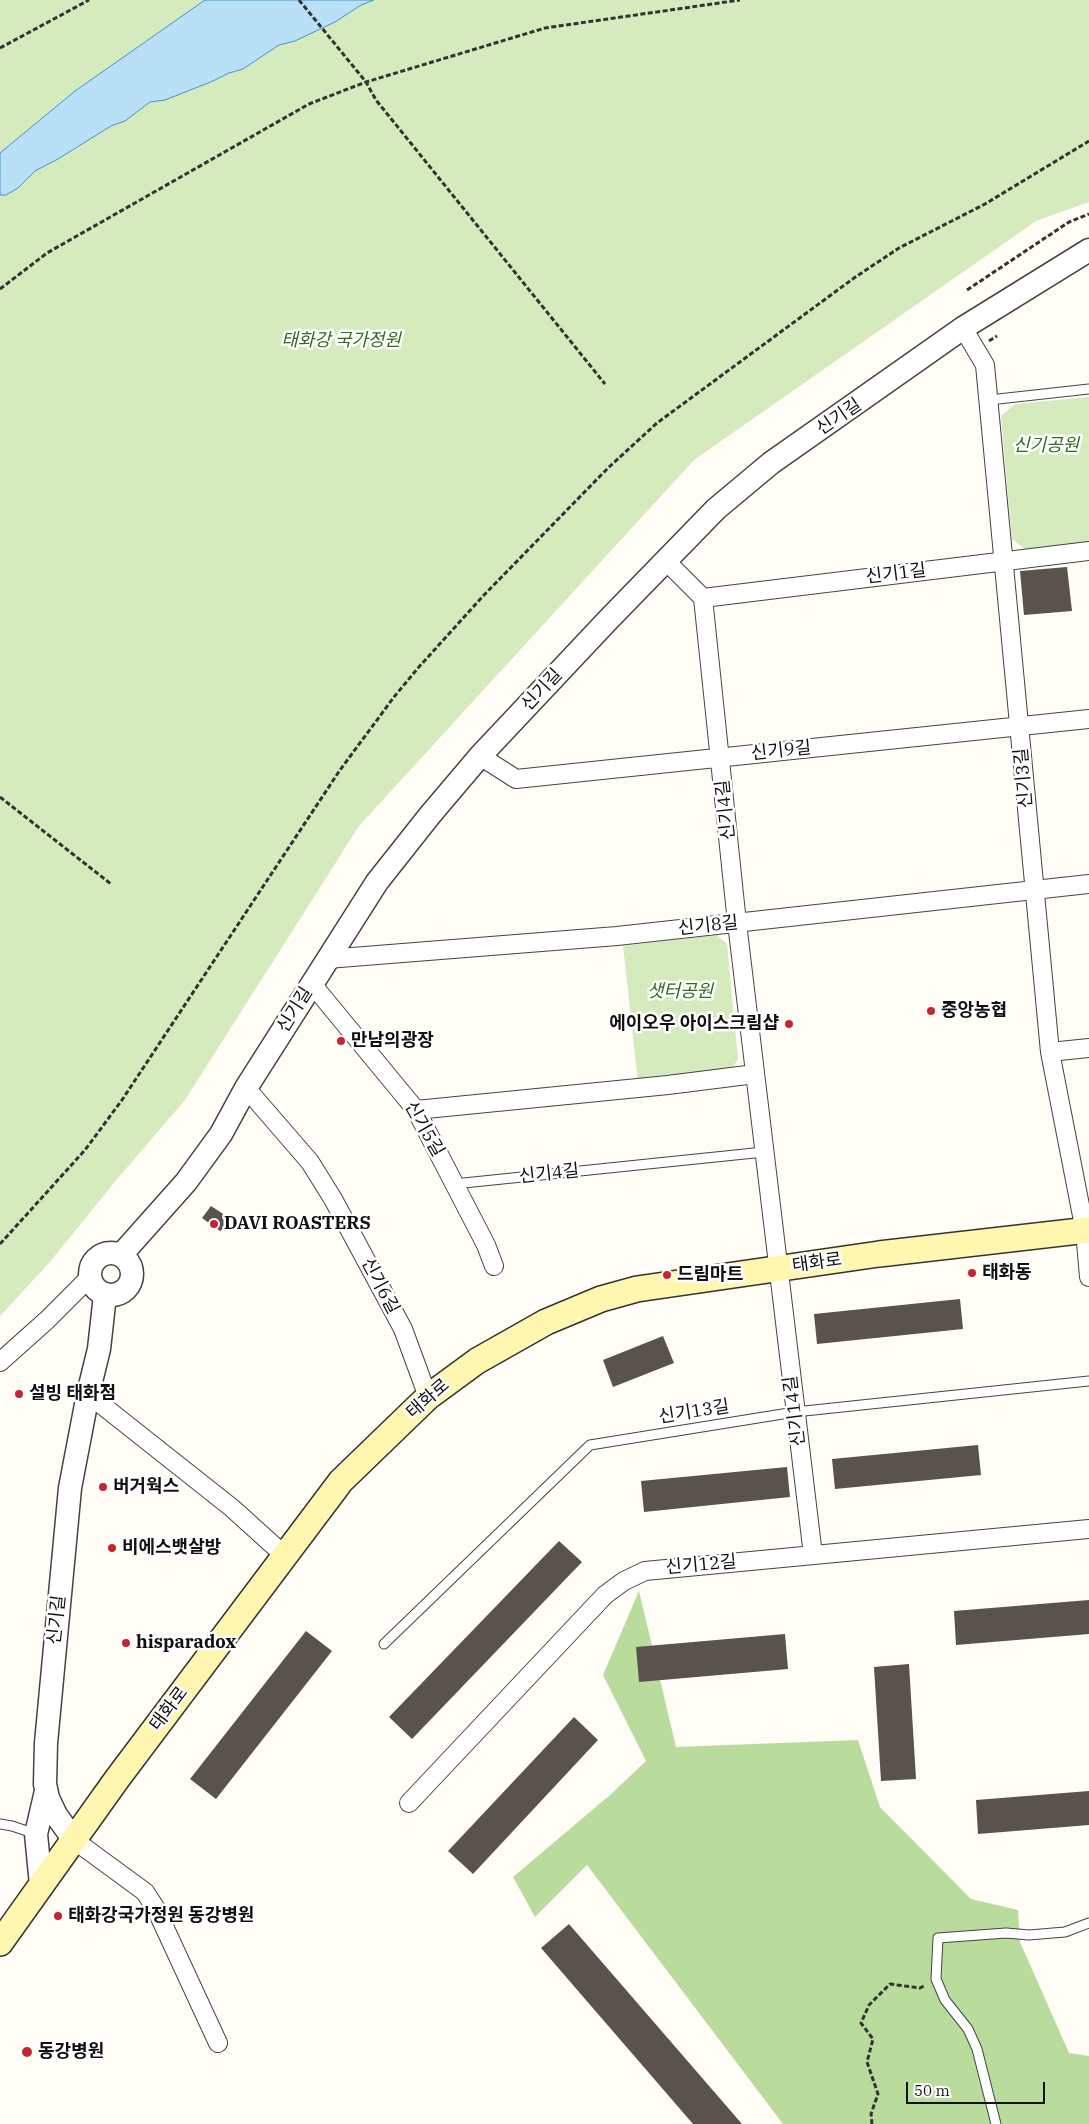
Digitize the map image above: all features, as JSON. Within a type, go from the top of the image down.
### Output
[{"type":"main road","name":"태화로","points":[[0,1944],[74,1840],[341,1481],[428,1397],[478,1361],[546,1322],[601,1299],[637,1289],[879,1254],[1087,1231]]},
{"type":"street","name":"신기길","points":[[121,1255],[186,1182],[220,1134],[246,1088],[377,882],[430,814],[480,756],[666,560],[716,509],[771,463],[964,328],[1089,250]]},
{"type":"street","name":"신기3길","points":[[964,328],[985,365],[1050,1052],[1087,1231],[1089,1277]]},
{"type":"street","name":"신기1길","points":[[702,598],[1089,551]]},
{"type":"street","points":[[666,560],[702,598]]},
{"type":"street","name":"신기4길","points":[[702,598],[737,923],[779,1268]]},
{"type":"street","name":"신기9길","points":[[480,756],[516,779],[1089,719]]},
{"type":"street","name":"신기8길","points":[[327,959],[617,936],[1089,884]]},
{"type":"street","name":"신기5길","points":[[312,984],[416,1110],[486,1245],[494,1266]]},
{"type":"street","points":[[1050,1052],[1089,1048]]},
{"type":"street","points":[[416,1110],[668,1085],[755,1074]]},
{"type":"street","name":"신기6길","points":[[246,1088],[310,1162],[333,1199],[403,1329],[428,1397]]},
{"type":"street","points":[[112,1252],[121,1255],[131,1266],[131,1282],[122,1293],[105,1295],[98,1291],[90,1278],[90,1269],[98,1256],[112,1252]]},
{"type":"street","name":"신기14길","points":[[779,1268],[813,1555]]},
{"type":"street","points":[[0,1362],[48,1320],[90,1278]]},
{"type":"street","name":"신기길","points":[[74,1840],[56,1815],[46,1791],[45,1776],[49,1707],[68,1507],[88,1394],[99,1349],[105,1295]]},
{"type":"street","points":[[88,1394],[232,1508],[284,1556]]},
{"type":"street","name":"신기12길","points":[[409,1803],[605,1595],[624,1581],[645,1571],[1089,1529]]},
{"type":"street","points":[[41,1885],[36,1834],[46,1791]]},
{"type":"street","points":[[74,1840],[145,1892],[156,1909],[218,2043]]},
{"type":"lane","points":[[989,400],[1089,389]]},
{"type":"lane","name":"신기4길","points":[[454,1184],[764,1152]]},
{"type":"lane","name":"신기13길","points":[[384,1644],[590,1445],[795,1412],[1089,1381]]},
{"type":"lane","points":[[0,1824],[36,1834]]},
{"type":"lane","points":[[996,2124],[977,2049],[968,2029],[945,2000],[936,1979],[938,1938],[1006,1933],[1029,1935],[1065,1932],[1089,1923]]},
{"type":"path","points":[[0,48],[89,0]]},
{"type":"path","points":[[299,0],[366,82],[376,100],[605,384]]},
{"type":"path","points":[[0,289],[47,253],[309,104],[366,82],[545,28],[740,0]]},
{"type":"path","points":[[0,1244],[84,1150],[122,1100],[340,770],[394,697],[491,588],[608,468],[656,422],[854,278],[899,248],[985,204],[1089,141]]},
{"type":"path","points":[[967,290],[1069,222],[1089,214]]},
{"type":"path","points":[[0,797],[111,884]]},
{"type":"path","points":[[872,2124],[872,2114],[878,2094],[867,2062],[873,2039],[861,2023],[869,2005],[890,1984],[920,1988],[936,1979]]},
{"type":"green space","name":"태화강 국가정원","points":[[0,0],[1089,0],[1089,202],[1036,221],[694,460],[359,826],[185,1100],[49,1263],[0,1316]]},
{"type":"green space","name":"신기공원","points":[[1089,397],[1089,544],[1026,550],[1012,539],[1001,416],[1015,404]]},
{"type":"green space","name":"샛터공원","points":[[717,935],[727,944],[738,1059],[730,1072],[638,1082],[623,946]]},
{"type":"green space","points":[[639,1591],[676,1747],[858,1740],[880,1807],[971,1899],[1018,1910],[1020,1942],[1069,2053],[1089,2056],[1089,2124],[783,2124],[587,1865],[535,1917],[513,1877],[610,1795],[646,1761],[603,1675]]},
{"type":"water","points":[[205,0],[374,0],[361,5],[335,22],[295,41],[279,45],[243,69],[165,100],[150,102],[125,121],[111,126],[35,171],[18,188],[6,195],[0,195],[0,153],[75,91]]},
{"type":"building","points":[[1067,567],[1072,611],[1024,615],[1020,571]]},
{"type":"building","name":"DAVI ROASTERS","points":[[211,1206],[234,1221],[220,1231],[202,1218]]},
{"type":"building","points":[[960,1299],[963,1329],[817,1344],[814,1314]]},
{"type":"building","points":[[663,1336],[674,1363],[613,1387],[603,1360]]},
{"type":"building","points":[[978,1445],[981,1475],[835,1489],[832,1459]]},
{"type":"building","points":[[787,1467],[790,1497],[644,1512],[641,1481]]},
{"type":"building","points":[[559,1541],[582,1562],[412,1739],[389,1717]]},
{"type":"building","points":[[1089,1600],[1089,1634],[956,1645],[954,1611]]},
{"type":"building","points":[[306,1631],[332,1651],[216,1799],[190,1779]]},
{"type":"building","points":[[785,1634],[788,1669],[639,1682],[636,1647]]},
{"type":"building","points":[[909,1664],[916,1779],[881,1781],[874,1667]]},
{"type":"building","points":[[574,1717],[598,1740],[473,1874],[448,1851]]},
{"type":"building","points":[[1089,1791],[1089,1825],[978,1834],[976,1800]]},
{"type":"building","points":[[569,1924],[742,2124],[693,2124],[541,1948]]},
{"type":"place","name":"중앙농협","points":[[931,1011]]},
{"type":"place","name":"에이오우 아이스크림샵","points":[[789,1024]]},
{"type":"place","name":"만남의광장","points":[[341,1041]]},
{"type":"place","name":"DAVI ROASTERS","points":[[214,1224]]},
{"type":"place","name":"태화동","points":[[972,1273]]},
{"type":"place","name":"드림마트","points":[[667,1275]]},
{"type":"place","name":"설빙 태화점","points":[[19,1394]]},
{"type":"place","name":"버거웍스","points":[[103,1487]]},
{"type":"place","name":"비에스뱃살방","points":[[112,1548]]},
{"type":"place","name":"hisparadox","points":[[126,1643]]},
{"type":"place","name":"태화강국가정원 동강병원","points":[[58,1916]]},
{"type":"place","name":"동강병원","points":[[27,2052]]}]
